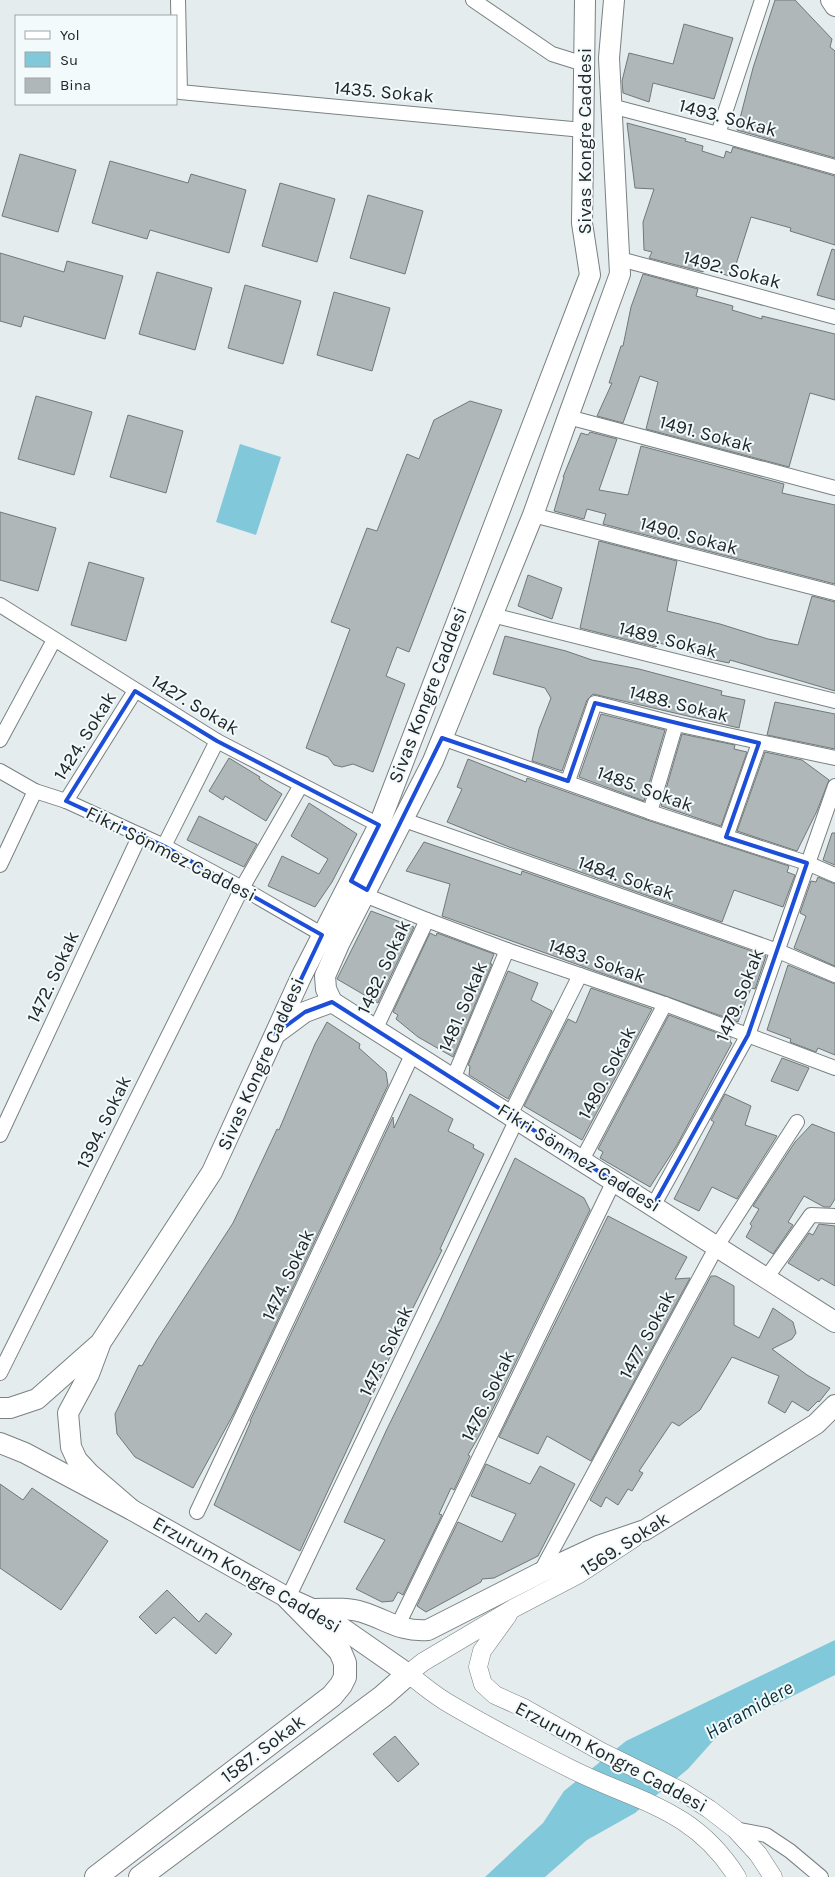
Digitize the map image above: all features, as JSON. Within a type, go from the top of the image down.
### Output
[{"type":"main road","name":"Sivas Kongre Caddesi","points":[[332,1002],[326,989],[325,976],[339,944],[378,825],[590,274],[582,223],[585,0]]},
{"type":"main road","name":"Sivas Kongre Caddesi","points":[[132,1510],[89,1473],[77,1460],[71,1447],[68,1413],[89,1374],[101,1342],[212,1172],[322,935],[356,891],[404,820],[442,738],[533,515],[620,274],[609,58],[614,0]]},
{"type":"main road","points":[[831,0],[835,6]]},
{"type":"main road","points":[[275,1034],[305,1012],[332,1002]]},
{"type":"main road","name":"Fikri Sönmez Caddesi","points":[[332,1002],[832,1317]]},
{"type":"main road","name":"Sivas Kongre Caddesi","points":[[0,1408],[10,1408],[37,1399],[101,1342]]},
{"type":"main road","name":"1569. Sokak","points":[[645,1530],[816,1424],[835,1404]]},
{"type":"main road","name":"Erzurum Kongre Caddesi","points":[[0,1443],[27,1454],[132,1510],[288,1598],[312,1609],[408,1674]]},
{"type":"main road","points":[[312,1609],[345,1609],[362,1612],[410,1631],[428,1630],[598,1546],[645,1530]]},
{"type":"main road","name":"1587. Sokak","points":[[96,1877],[332,1696],[341,1685],[345,1676],[345,1663],[340,1651],[288,1598]]},
{"type":"main road","name":"1587. Sokak","points":[[140,1877],[383,1696],[408,1674]]},
{"type":"street","name":"1435. Sokak","points":[[178,0],[180,92],[583,130]]},
{"type":"street","points":[[473,0],[552,54],[584,64]]},
{"type":"street","points":[[718,134],[762,0]]},
{"type":"street","name":"1493. Sokak","points":[[611,106],[718,134],[835,168]]},
{"type":"street","name":"1492. Sokak","points":[[620,259],[835,316]]},
{"type":"street","name":"1491. Sokak","points":[[568,417],[835,488]]},
{"type":"street","name":"1490. Sokak","points":[[533,515],[835,593]]},
{"type":"street","name":"1427. Sokak","points":[[0,606],[217,741],[378,825]]},
{"type":"street","name":"1489. Sokak","points":[[492,615],[835,701]]},
{"type":"street","points":[[0,740],[54,640]]},
{"type":"street","name":"1424. Sokak","points":[[66,801],[135,691]]},
{"type":"street","name":"1488. Sokak","points":[[568,781],[595,703],[676,724],[835,758]]},
{"type":"street","points":[[650,812],[676,724]]},
{"type":"street","name":"1485. Sokak","points":[[442,738],[568,781],[650,812],[808,863],[835,875]]},
{"type":"street","points":[[164,846],[217,741]]},
{"type":"street","points":[[726,837],[759,742]]},
{"type":"street","name":"Fikri Sönmez Caddesi","points":[[0,771],[36,791],[66,801],[164,846],[339,944]]},
{"type":"street","name":"1394. Sokak","points":[[0,1373],[242,888],[301,785]]},
{"type":"street","name":"1479. Sokak","points":[[654,1206],[748,1035],[835,786]]},
{"type":"street","points":[[0,865],[36,791]]},
{"type":"street","name":"1484. Sokak","points":[[404,820],[778,951],[835,975]]},
{"type":"street","name":"1472. Sokak","points":[[0,1135],[140,835]]},
{"type":"street","name":"1483. Sokak","points":[[356,891],[507,950],[665,1004],[835,1068]]},
{"type":"street","name":"1482. Sokak","points":[[375,1030],[427,920]]},
{"type":"street","name":"1481. Sokak","points":[[453,1079],[507,950]]},
{"type":"street","name":"1475. Sokak","points":[[288,1598],[580,975]]},
{"type":"street","name":"1480. Sokak","points":[[582,1160],[665,1004]]},
{"type":"street","name":"1474. Sokak","points":[[197,1512],[413,1053]]},
{"type":"street","name":"1477. Sokak","points":[[540,1573],[717,1246],[797,1122]]},
{"type":"street","name":"1476. Sokak","points":[[397,1627],[614,1181]]},
{"type":"street","points":[[767,1277],[811,1215],[835,1216]]},
{"type":"street","name":"1569. Sokak","points":[[408,1674],[423,1662],[514,1608],[579,1574],[645,1530]]},
{"type":"street","name":"Erzurum Kongre Caddesi","points":[[514,1608],[482,1651],[478,1667],[483,1684],[495,1695],[524,1708],[600,1751],[681,1791],[710,1809],[735,1829],[758,1854],[773,1877]]},
{"type":"street","name":"Erzurum Kongre Caddesi","points":[[408,1674],[447,1703],[570,1769],[656,1805],[684,1821],[703,1835],[737,1877]]},
{"type":"street","points":[[735,1829],[766,1835],[790,1851],[821,1877]]},
{"type":"highlighted area","points":[[135,691],[217,741],[379,825],[351,881],[367,890],[442,738],[568,781],[595,703],[759,743],[726,837],[807,863],[748,1035],[653,1206],[332,1002],[305,1012],[275,1034],[322,935],[164,846],[66,801]]},
{"type":"water","points":[[240,444],[281,457],[256,535],[216,522]]},
{"type":"water","name":"Haramidere","points":[[835,1640],[835,1675],[722,1731],[688,1769],[635,1813],[587,1840],[545,1877],[485,1877],[543,1823],[564,1791],[626,1741]]},
{"type":"building","points":[[775,0],[795,0],[832,39],[830,47],[835,51],[835,158],[737,130],[753,68]]},
{"type":"building","points":[[684,24],[733,38],[714,99],[653,83],[649,102],[623,93],[622,81],[629,53],[673,64]]},
{"type":"building","points":[[627,123],[686,139],[685,141],[703,146],[702,151],[724,158],[726,151],[731,153],[733,147],[835,176],[835,245],[790,231],[791,228],[751,217],[732,277],[704,268],[703,272],[649,258],[652,252],[644,250],[643,222],[654,189],[635,188]]},
{"type":"building","points":[[20,154],[76,170],[58,232],[2,216]]},
{"type":"building","points":[[110,161],[188,183],[191,174],[246,190],[229,253],[150,230],[147,239],[92,223]]},
{"type":"building","points":[[280,183],[335,199],[317,262],[262,246]]},
{"type":"building","points":[[368,195],[423,211],[405,274],[350,258]]},
{"type":"building","points":[[832,249],[835,250],[835,300],[817,295]]},
{"type":"building","points":[[0,253],[64,272],[67,261],[123,276],[105,339],[24,316],[21,327],[0,321]]},
{"type":"building","points":[[157,272],[212,288],[195,350],[139,334]]},
{"type":"building","points":[[643,274],[698,289],[696,296],[733,306],[732,310],[762,319],[762,316],[835,334],[835,400],[810,393],[789,467],[646,429],[658,382],[640,376],[623,423],[597,416],[612,383],[609,383],[621,346],[623,346],[631,307]]},
{"type":"building","points":[[245,285],[301,301],[283,364],[228,348]]},
{"type":"building","points":[[334,292],[390,308],[372,371],[317,355]]},
{"type":"building","points":[[36,396],[92,412],[74,475],[18,459]]},
{"type":"building","points":[[470,401],[502,410],[409,652],[397,647],[386,676],[405,684],[373,772],[353,764],[342,767],[334,765],[328,757],[306,748],[350,629],[331,622],[367,528],[377,531],[407,454],[419,459],[434,420]]},
{"type":"building","points":[[128,415],[183,431],[166,493],[110,477]]},
{"type":"building","points":[[590,432],[617,439],[599,490],[628,495],[641,446],[784,484],[782,493],[835,505],[835,584],[603,524],[606,514],[587,509],[584,519],[554,511],[563,477],[581,433],[588,435]]},
{"type":"building","points":[[0,512],[56,528],[38,591],[0,580]]},
{"type":"building","points":[[599,541],[677,561],[667,611],[720,624],[768,639],[798,645],[812,596],[835,602],[835,691],[730,660],[729,663],[710,659],[685,651],[686,648],[658,643],[656,647],[580,628]]},
{"type":"building","points":[[89,562],[144,578],[126,641],[71,625]]},
{"type":"building","points":[[528,575],[562,588],[552,619],[518,606]]},
{"type":"building","points":[[505,636],[566,651],[592,660],[639,669],[722,691],[721,695],[745,700],[739,728],[593,694],[587,700],[562,771],[532,761],[539,729],[551,698],[545,688],[493,674]]},
{"type":"building","points":[[775,702],[835,714],[835,749],[767,735]]},
{"type":"building","points":[[601,714],[665,730],[644,801],[579,777]]},
{"type":"building","points":[[682,734],[735,745],[734,749],[747,752],[721,826],[661,806]]},
{"type":"building","points":[[765,752],[802,760],[829,780],[817,811],[797,851],[737,831]]},
{"type":"building","points":[[229,758],[260,777],[259,779],[282,794],[266,821],[225,796],[223,800],[209,791]]},
{"type":"building","points":[[468,759],[526,782],[527,778],[647,820],[789,866],[787,872],[795,875],[783,907],[734,890],[722,922],[509,847],[447,822],[462,789],[457,787]]},
{"type":"building","points":[[309,803],[357,834],[332,882],[315,907],[268,886],[282,856],[319,874],[328,859],[291,836]]},
{"type":"building","points":[[199,816],[257,844],[244,867],[187,840]]},
{"type":"building","points":[[832,833],[835,833],[835,865],[823,860]]},
{"type":"building","points":[[424,842],[521,875],[522,871],[766,956],[755,989],[751,988],[738,1022],[442,916],[450,884],[406,871]]},
{"type":"building","points":[[818,877],[835,884],[835,966],[794,948],[806,916],[800,913],[811,881],[816,882]]},
{"type":"building","points":[[371,911],[414,927],[378,1003],[337,979]]},
{"type":"building","points":[[430,933],[436,936],[437,933],[494,954],[490,964],[492,964],[453,1057],[418,1037],[396,1019],[398,1015],[393,1012]]},
{"type":"building","points":[[788,965],[835,984],[835,1055],[818,1048],[816,1052],[790,1042],[791,1039],[767,1030]]},
{"type":"building","points":[[508,971],[538,983],[531,1000],[552,1011],[508,1099],[469,1075],[470,1066],[468,1065]]},
{"type":"building","points":[[591,988],[652,1009],[582,1140],[524,1106],[568,1019],[576,1023]]},
{"type":"building","points":[[669,1015],[731,1038],[730,1042],[732,1043],[677,1145],[650,1187],[600,1158],[603,1152],[598,1149]]},
{"type":"building","points":[[327,1022],[360,1044],[359,1048],[386,1072],[388,1085],[234,1413],[193,1488],[135,1457],[117,1434],[115,1414],[139,1365],[142,1366],[233,1223],[277,1129],[279,1130],[315,1044]]},
{"type":"building","points":[[782,1058],[809,1068],[798,1091],[771,1081]]},
{"type":"building","points":[[410,1094],[453,1119],[448,1131],[474,1145],[473,1148],[484,1154],[440,1249],[442,1250],[409,1316],[300,1551],[214,1505],[250,1421],[393,1117],[394,1128]]},
{"type":"building","points":[[725,1094],[751,1106],[745,1125],[777,1136],[737,1199],[712,1187],[699,1211],[674,1199],[714,1122],[711,1120]]},
{"type":"building","points":[[812,1124],[835,1133],[835,1199],[830,1207],[824,1207],[804,1196],[788,1222],[793,1225],[773,1254],[746,1237],[752,1226],[750,1224],[759,1209],[753,1206],[795,1142]]},
{"type":"building","points":[[515,1158],[584,1198],[590,1210],[483,1429],[468,1455],[470,1456],[454,1490],[451,1488],[439,1514],[442,1515],[403,1595],[398,1592],[393,1601],[382,1602],[356,1589],[385,1540],[344,1522]]},
{"type":"building","points":[[608,1216],[687,1257],[675,1279],[690,1278],[591,1461],[547,1436],[538,1454],[499,1437]]},
{"type":"building","points":[[819,1224],[835,1226],[835,1286],[821,1278],[819,1281],[788,1263],[809,1233],[813,1235]]},
{"type":"building","points":[[711,1276],[716,1276],[734,1286],[734,1325],[759,1338],[773,1308],[793,1322],[796,1333],[792,1339],[772,1349],[807,1375],[830,1388],[819,1402],[808,1411],[792,1401],[785,1413],[768,1403],[779,1376],[732,1357],[700,1410],[679,1426],[672,1422],[639,1471],[643,1473],[632,1491],[628,1489],[618,1505],[606,1497],[601,1507],[590,1500]]},
{"type":"building","points":[[486,1464],[530,1484],[540,1466],[575,1484],[538,1556],[494,1578],[482,1579],[481,1582],[426,1612],[417,1606],[458,1522],[502,1542],[516,1514],[471,1496]]},
{"type":"building","points":[[0,1484],[23,1500],[32,1488],[108,1541],[61,1610],[0,1568]]},
{"type":"building","points":[[167,1590],[199,1622],[206,1613],[232,1634],[216,1654],[174,1617],[156,1634],[139,1617]]},
{"type":"building","points":[[395,1736],[419,1764],[398,1782],[373,1754]]}]
